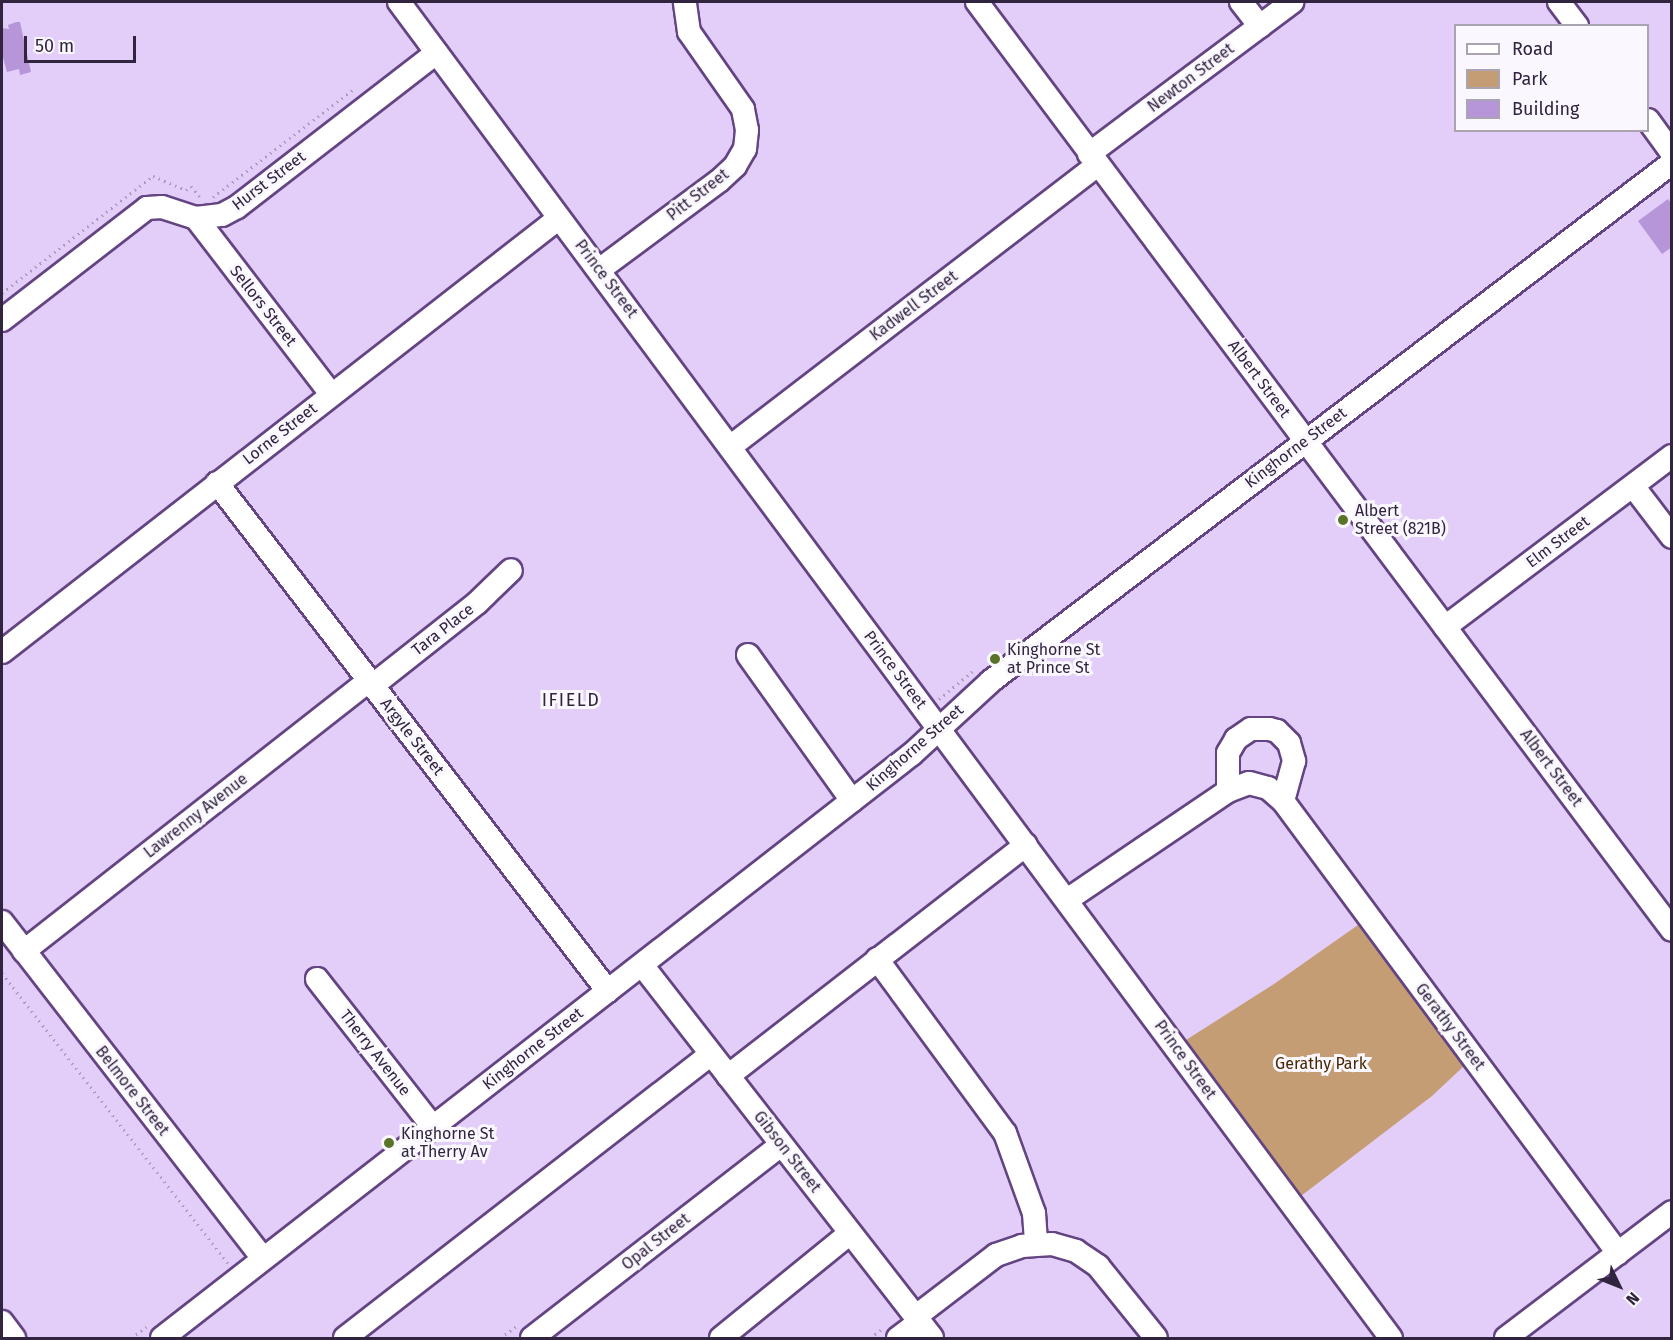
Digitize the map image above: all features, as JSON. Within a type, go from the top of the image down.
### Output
[{"type":"street","name":"Prince Street","points":[[399,2],[1391,1338]]},
{"type":"street","name":"Pitt Street","points":[[599,270],[719,182],[735,166],[744,149],[747,130],[743,109],[689,32],[685,2]]},
{"type":"street","name":"Albert Street","points":[[977,2],[1671,930]]},
{"type":"street","points":[[1241,2],[1260,26]]},
{"type":"street","name":"Newton Street","points":[[1094,159],[1292,2]]},
{"type":"street","points":[[1558,2],[1574,24]]},
{"type":"street","name":"Hurst Street","points":[[2,320],[147,208],[162,207],[196,218],[222,215],[237,207],[436,52]]},
{"type":"street","points":[[1649,123],[1671,153]]},
{"type":"street","name":"Kadwell Street","points":[[730,447],[1094,159]]},
{"type":"street","name":"Kinghorne Street","points":[[162,1338],[852,801],[940,730],[991,681],[1671,163]]},
{"type":"street","name":"Sellors Street","points":[[196,218],[331,394]]},
{"type":"street","name":"Lorne Street","points":[[2,652],[559,218]]},
{"type":"street","name":"Elm Street","points":[[1445,627],[1671,456]]},
{"type":"street","name":"Argyle Street","points":[[217,483],[608,991]]},
{"type":"street","points":[[1633,486],[1671,537]]},
{"type":"street","name":"Tara Place","points":[[370,683],[477,603],[511,570]]},
{"type":"street","points":[[747,655],[852,801]]},
{"type":"street","name":"Lawrenny Avenue","points":[[24,951],[370,683]]},
{"type":"street","points":[[1228,791],[1228,753],[1236,739],[1251,729],[1269,729],[1284,736],[1289,743],[1294,761],[1283,801]]},
{"type":"street","name":"Gerathy Street","points":[[1067,900],[1228,791],[1249,783],[1276,794],[1618,1253]]},
{"type":"street","points":[[728,1076],[1026,845]]},
{"type":"street","name":"Belmore Street","points":[[2,922],[263,1259]]},
{"type":"street","points":[[877,959],[1005,1133],[1034,1213],[1036,1244]]},
{"type":"street","name":"Gibson Street","points":[[642,965],[922,1326]]},
{"type":"street","name":"Therry Avenue","points":[[317,979],[433,1127]]},
{"type":"street","points":[[345,1338],[711,1054]]},
{"type":"street","name":"Opal Street","points":[[532,1338],[781,1144]]},
{"type":"street","points":[[1506,1338],[1671,1212]]},
{"type":"street","points":[[721,1338],[850,1233]]},
{"type":"street","points":[[898,1338],[922,1326],[996,1255],[1009,1249],[1036,1244],[1064,1246],[1094,1262],[1156,1338]]},
{"type":"street","points":[[2,1322],[14,1338]]},
{"type":"path","points":[[2,293],[153,176],[186,190],[191,186],[201,198],[209,200],[354,89]]},
{"type":"path","points":[[938,700],[981,664]]},
{"type":"path","points":[[2,973],[228,1263]]},
{"type":"green space","name":"Gerathy Park","points":[[1358,925],[1464,1066],[1432,1096],[1301,1196],[1186,1040],[1274,984]]},
{"type":"building","points":[[20,22],[31,72],[20,75],[19,69],[7,72],[2,54],[2,28],[9,29],[8,25]]},
{"type":"building","points":[[1668,199],[1672,205],[1672,247],[1662,254],[1638,221]]},
{"type":"place","name":"Albert Street (821B)","points":[[1343,520]]},
{"type":"place","name":"Kinghorne St at Prince St","points":[[995,659]]},
{"type":"place","name":"Kinghorne St at Therry Av","points":[[389,1143]]},
{"type":"district","name":"IFIELD","points":[[571,700]]}]
